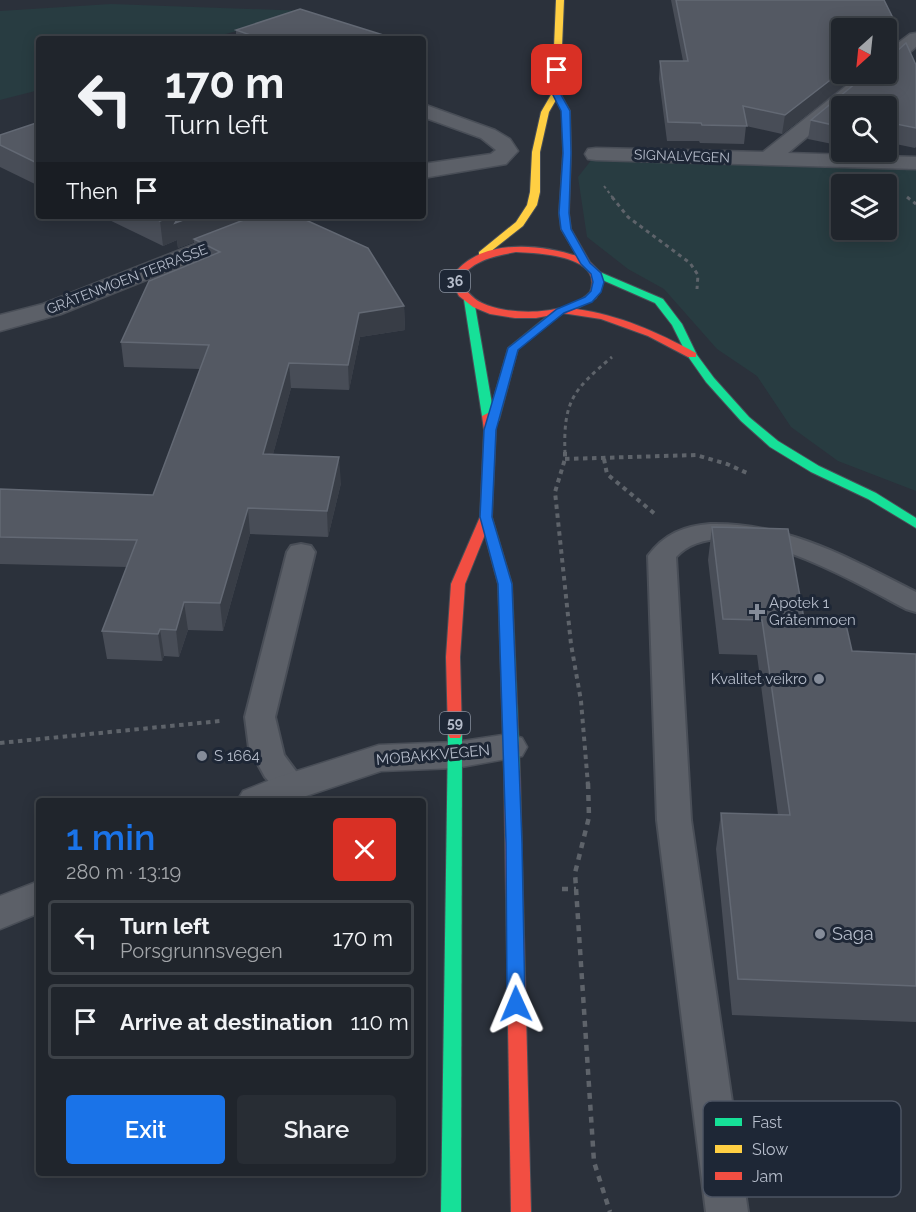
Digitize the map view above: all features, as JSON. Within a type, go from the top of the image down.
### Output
[{"type":"main road","name":"36","points":[[560,0],[556,93],[545,112],[537,152],[535,192],[527,216],[466,264],[458,272],[455,282],[459,291],[469,300],[484,307],[514,314],[563,311],[603,316],[652,334],[693,355]]},
{"type":"main road","name":"36","points":[[556,93],[566,111],[567,153],[564,213],[566,229],[598,282],[596,292],[588,300],[563,311]]},
{"type":"main road","name":"36","points":[[479,256],[506,250],[536,249],[573,257],[658,301],[677,324],[693,355],[710,380],[745,420],[774,444],[815,469],[872,496],[916,524]]},
{"type":"main road","name":"59","points":[[469,300],[490,430],[486,517],[505,584],[514,843],[521,1212]]},
{"type":"main road","name":"59","points":[[490,430],[513,348],[563,311]]},
{"type":"main road","name":"36","points":[[872,496],[916,508]]},
{"type":"main road","name":"59","points":[[451,1212],[456,755],[453,657],[458,584],[486,517]]},
{"type":"street","points":[[897,53],[916,38]]},
{"type":"street","points":[[769,158],[860,84]]},
{"type":"street","points":[[426,111],[488,134],[503,143],[507,151],[498,159],[426,171]]},
{"type":"street","name":"SIGNALVEGEN","points":[[596,153],[916,163]]},
{"type":"street","name":"GRÅTENMOEN TERRASSE","points":[[0,323],[52,309],[278,219]]},
{"type":"street","name":"MOBAKKVEGEN","points":[[263,798],[291,786],[379,758],[456,755],[509,747]]},
{"type":"street","points":[[0,913],[36,897]]},
{"type":"lane","points":[[712,1101],[674,820],[662,556],[670,544],[684,537],[705,532],[742,532],[784,540],[820,554],[916,603]]},
{"type":"lane","points":[[291,786],[267,759],[262,740],[260,717],[301,552]]},
{"type":"lane","points":[[725,1197],[727,1212]]},
{"type":"path","points":[[610,1212],[594,1162],[575,873],[589,817],[587,770],[581,701],[571,644],[555,492],[565,459],[564,427],[571,398],[601,364],[618,352]]},
{"type":"path","points":[[565,459],[696,455],[727,464],[749,474]]},
{"type":"path","points":[[604,459],[607,474],[615,482],[684,537]]},
{"type":"path","points":[[0,743],[260,717]]},
{"type":"green space","points":[[111,4],[307,11],[219,36],[36,36],[36,91],[0,100],[0,11]]},
{"type":"green space","points":[[596,154],[916,164],[916,491],[838,461],[791,427],[757,376],[717,349],[664,289],[628,269],[587,237],[578,177]]},
{"type":"building","points":[[676,0],[884,0],[893,18],[831,18],[831,79],[785,115],[743,106],[747,126],[668,122],[660,61],[688,61]]},
{"type":"building","points":[[300,9],[386,36],[253,36],[236,30]]},
{"type":"building","points":[[906,43],[916,65],[916,128],[897,124],[897,96],[840,96],[855,84],[897,84],[897,51]]},
{"type":"building","points":[[831,104],[831,125],[811,120]]},
{"type":"building","points":[[36,123],[36,163],[0,145],[0,135]]},
{"type":"building","points":[[246,219],[304,219],[368,248],[404,306],[359,313],[348,365],[289,363],[263,454],[339,457],[327,511],[248,508],[220,603],[184,602],[176,630],[160,629],[158,634],[102,631],[137,540],[0,537],[0,489],[153,495],[209,345],[121,342],[149,281],[220,252],[194,239]]},
{"type":"building","points":[[712,527],[788,529],[804,619],[845,620],[852,651],[916,654],[916,986],[738,979],[721,813],[790,815],[762,620],[723,619]]},
{"type":"traffic: fast","points":[[595,273],[659,301],[677,324],[692,355],[710,380],[745,419],[774,444],[815,469],[872,496],[916,524]]},
{"type":"traffic: fast","points":[[469,300],[488,416]]},
{"type":"traffic: fast","points":[[493,420],[513,348],[560,311]]},
{"type":"traffic: fast","points":[[486,517],[505,584],[512,774]]},
{"type":"traffic: fast","points":[[451,1212],[455,734]]},
{"type":"traffic: slow","points":[[482,254],[520,224],[532,205],[535,192],[536,152],[545,112],[556,93],[560,0]]},
{"type":"traffic: jam","points":[[556,93],[566,111],[567,153],[564,213],[566,229],[586,264]]},
{"type":"traffic: jam","points":[[516,249],[566,256],[590,266],[597,274],[598,283],[593,296],[575,306],[557,312],[515,314],[476,305],[463,294],[455,279],[466,266],[481,257],[516,249]]},
{"type":"traffic: jam","points":[[566,311],[603,316],[652,334],[692,355]]},
{"type":"traffic: jam","points":[[455,734],[453,657],[458,584],[486,517],[490,430],[488,416]]},
{"type":"traffic: jam","points":[[512,774],[521,1212]]},
{"type":"place","name":"Apotek 1 Gråtenmoen","points":[[757,612]]},
{"type":"place","name":"Kvalitet veikro","points":[[819,679]]},
{"type":"place","name":"S 1664","points":[[202,756]]},
{"type":"place","name":"Saga","points":[[820,934]]},
{"type":"route","points":[[516,1004],[514,843],[505,584],[486,517],[490,430],[513,348],[560,311],[588,300],[596,292],[598,282],[596,273],[586,264],[566,229],[564,213],[567,153],[566,111],[556,93],[557,70]]}]
